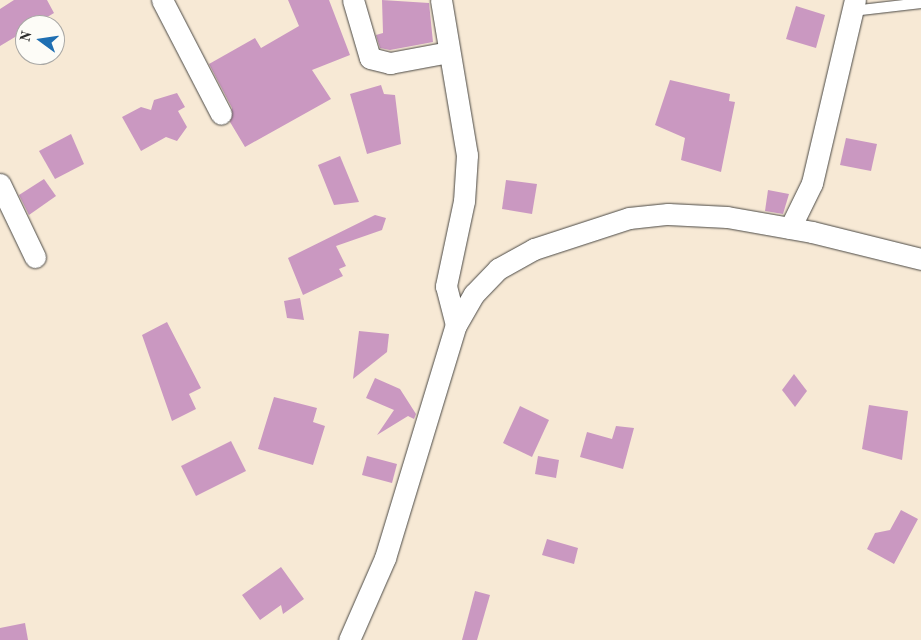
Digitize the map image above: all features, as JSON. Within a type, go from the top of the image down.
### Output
[{"type":"street","points":[[162,0],[220,114]]},
{"type":"street","points":[[353,0],[370,58],[390,63],[449,52]]},
{"type":"street","points":[[441,0],[466,155],[467,180],[446,286],[456,325]]},
{"type":"street","points":[[790,228],[812,183],[852,4]]},
{"type":"street","points":[[0,184],[35,257]]},
{"type":"street","points":[[349,640],[385,558],[456,325],[474,294],[498,269],[534,250],[629,218],[668,214],[727,217],[790,228],[921,259]]},
{"type":"lane","points":[[852,4],[921,3]]},
{"type":"building","points":[[14,0],[47,0],[54,13],[51,15],[15,15],[15,37],[0,46],[0,9]]},
{"type":"building","points":[[288,0],[329,0],[350,55],[312,70],[331,99],[245,147],[230,122],[232,108],[209,64],[255,38],[261,48],[299,26]]},
{"type":"building","points":[[382,0],[429,3],[433,42],[390,50],[380,48],[376,35],[383,33]]},
{"type":"building","points":[[796,6],[825,15],[816,48],[786,39]]},
{"type":"building","points":[[670,80],[730,94],[729,101],[735,102],[721,172],[681,160],[685,138],[655,125]]},
{"type":"building","points":[[381,85],[384,94],[395,95],[401,144],[367,154],[350,94]]},
{"type":"building","points":[[177,93],[185,107],[178,111],[187,127],[177,141],[166,137],[141,151],[122,117],[141,107],[151,110],[154,100]]},
{"type":"building","points":[[71,134],[84,164],[55,179],[39,151]]},
{"type":"building","points":[[846,138],[877,144],[871,171],[840,165]]},
{"type":"building","points":[[340,156],[359,202],[334,205],[318,165]]},
{"type":"building","points":[[44,179],[56,196],[29,215],[19,195]]},
{"type":"building","points":[[506,180],[537,184],[532,214],[502,209]]},
{"type":"building","points":[[768,190],[789,194],[783,214],[765,211]]},
{"type":"building","points":[[375,215],[386,218],[382,230],[336,246],[346,266],[339,269],[343,276],[303,295],[288,258]]},
{"type":"building","points":[[300,298],[304,320],[287,318],[284,301]]},
{"type":"building","points":[[167,322],[201,388],[189,394],[196,409],[172,421],[142,335]]},
{"type":"building","points":[[359,331],[389,334],[387,352],[353,379]]},
{"type":"building","points":[[794,374],[807,391],[795,407],[782,390]]},
{"type":"building","points":[[375,378],[400,389],[416,414],[414,419],[408,416],[377,435],[394,410],[366,398]]},
{"type":"building","points":[[274,397],[317,408],[313,422],[325,426],[313,465],[258,449]]},
{"type":"building","points":[[869,405],[908,411],[902,460],[862,449]]},
{"type":"building","points":[[520,406],[549,420],[532,457],[503,443]]},
{"type":"building","points":[[616,426],[634,428],[623,469],[580,457],[587,432],[612,439]]},
{"type":"building","points":[[231,441],[246,471],[196,496],[181,466]]},
{"type":"building","points":[[367,456],[397,464],[392,483],[362,475]]},
{"type":"building","points":[[538,456],[559,460],[556,478],[535,474]]},
{"type":"building","points":[[901,510],[918,519],[894,564],[867,549],[875,533],[890,530]]},
{"type":"building","points":[[547,539],[578,548],[574,564],[542,555]]},
{"type":"building","points":[[281,567],[304,599],[283,614],[281,605],[260,620],[242,595]]},
{"type":"building","points":[[475,591],[490,595],[477,640],[462,640]]},
{"type":"building","points":[[25,623],[28,640],[0,640],[0,628]]}]
